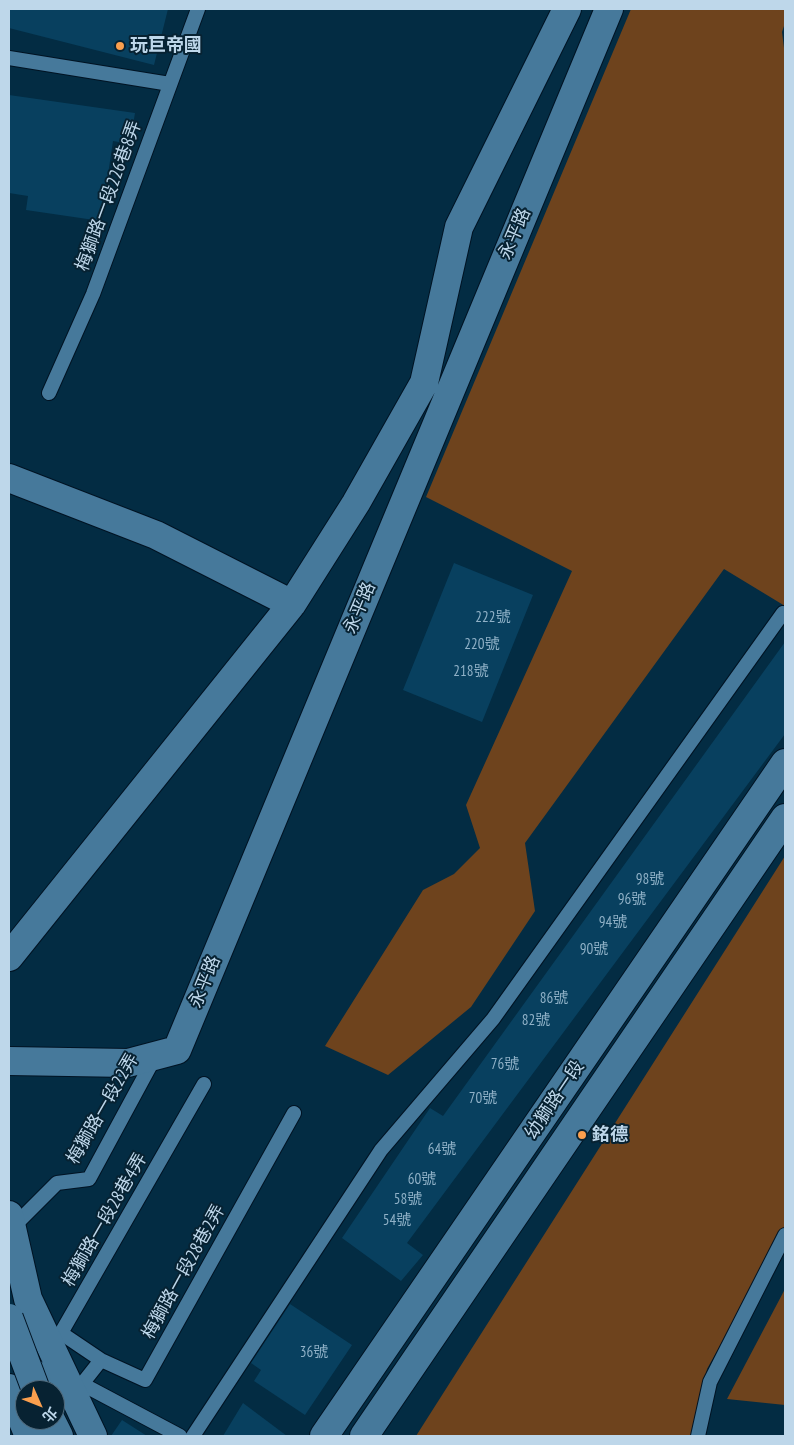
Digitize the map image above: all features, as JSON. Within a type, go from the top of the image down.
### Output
[{"type":"street","points":[[9,957],[292,604],[356,503],[424,383],[459,227],[567,9]]},
{"type":"street","name":"永平路","points":[[9,1061],[128,1063],[177,1050],[609,9]]},
{"type":"street","points":[[424,383],[449,394]]},
{"type":"street","points":[[9,478],[156,535],[292,604]]},
{"type":"street","name":"幼獅路一段","points":[[324,1436],[785,763]]},
{"type":"street","name":"幼獅路一段","points":[[364,1436],[785,818]]},
{"type":"street","points":[[10,1222],[28,1299],[75,1384],[93,1436]]},
{"type":"street","points":[[9,1318],[32,1380]]},
{"type":"street","points":[[9,1388],[29,1436]]},
{"type":"lane","name":"梅獅路一段226巷8弄","points":[[49,393],[93,294],[198,9]]},
{"type":"lane","points":[[9,58],[170,84]]},
{"type":"lane","points":[[194,1436],[381,1150],[492,1019],[783,613],[785,615]]},
{"type":"lane","name":"梅獅路一段22弄","points":[[10,1222],[57,1183],[89,1179],[155,1056]]},
{"type":"lane","name":"梅獅路一段28巷4弄","points":[[101,1360],[61,1333],[204,1084]]},
{"type":"lane","name":"梅獅路一段28巷2弄","points":[[101,1360],[145,1380],[294,1113]]},
{"type":"lane","points":[[698,1436],[710,1382],[785,1235]]},
{"type":"lane","points":[[9,1352],[180,1436]]},
{"type":"lane","points":[[75,1384],[101,1360]]},
{"type":"shaded area","points":[[631,9],[785,9],[785,23],[782,32],[785,56],[785,606],[724,569],[525,843],[535,911],[471,1007],[388,1075],[325,1046],[423,890],[454,874],[480,848],[466,805],[572,571],[426,497]]},
{"type":"shaded area","points":[[785,856],[785,1230],[707,1369],[693,1436],[416,1436]]},
{"type":"shaded area","points":[[785,1289],[785,1405],[727,1399]]},
{"type":"building","name":"玩巨帝國","points":[[9,9],[168,9],[154,65],[9,28]]},
{"type":"building","points":[[9,95],[135,113],[130,144],[113,141],[101,221],[26,210],[28,196],[9,193]]},
{"type":"building","points":[[454,563],[533,595],[482,722],[403,690]]},
{"type":"building","points":[[785,642],[785,734],[407,1243],[423,1255],[401,1281],[342,1238],[430,1108],[443,1116]]},
{"type":"building","points":[[290,1304],[352,1345],[305,1415],[254,1381],[261,1370],[251,1363]]},
{"type":"building","points":[[243,1403],[287,1436],[223,1436]]},
{"type":"building","points":[[122,1420],[147,1436],[111,1436]]},
{"type":"place","name":"玩巨帝國","points":[[120,46]]},
{"type":"place","name":"銘德","points":[[582,1135]]}]
